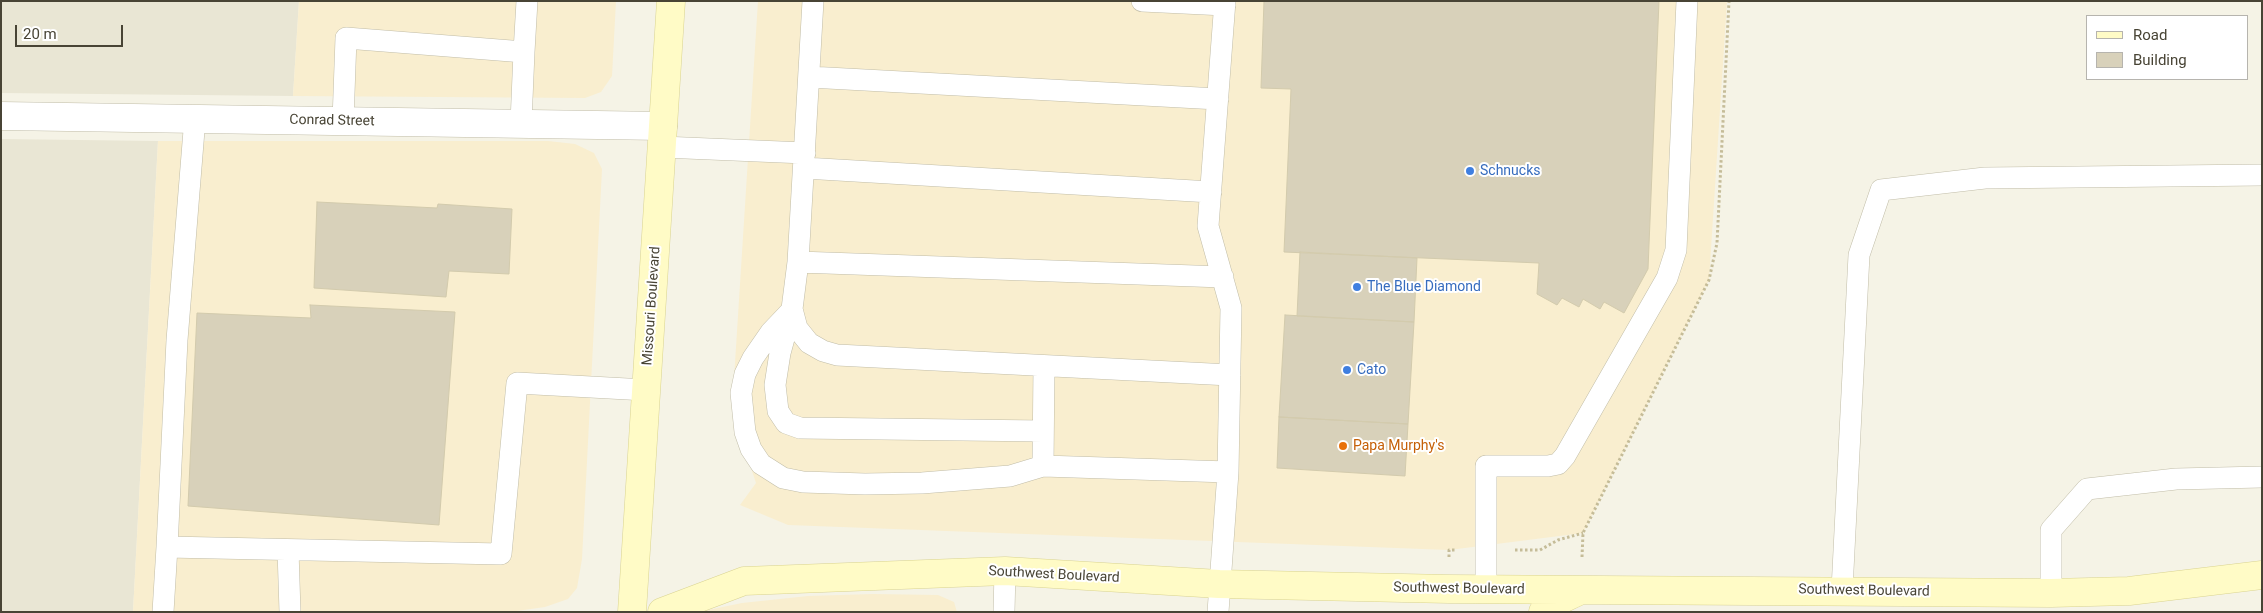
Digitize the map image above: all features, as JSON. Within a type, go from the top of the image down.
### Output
[{"type":"main road","name":"Missouri Boulevard","points":[[632,612],[671,1]]},
{"type":"main road","name":"Southwest Boulevard","points":[[662,612],[744,581],[1005,571],[1485,600],[1582,590],[1842,590],[2051,593],[2129,591],[2262,575]]},
{"type":"main road","points":[[1543,612],[1558,601],[1582,590]]},
{"type":"street","name":"Conrad Street","points":[[1,116],[521,124],[662,136]]},
{"type":"lane","points":[[521,124],[528,1]]},
{"type":"lane","points":[[814,1],[798,262],[792,310],[780,353],[776,385],[778,411],[786,423],[800,428],[1043,431]]},
{"type":"lane","points":[[1142,1],[1225,3],[1208,226],[1231,308],[1228,472],[1218,584],[1218,612]]},
{"type":"lane","points":[[1485,600],[1486,466],[1548,466],[1558,464],[1565,456],[1667,278],[1676,250],[1687,1]]},
{"type":"lane","points":[[343,121],[346,38],[524,52]]},
{"type":"lane","points":[[809,77],[1218,99]]},
{"type":"lane","points":[[163,612],[177,340],[195,118]]},
{"type":"lane","points":[[662,136],[804,160],[1211,192]]},
{"type":"lane","points":[[1842,590],[1860,255],[1881,190],[1986,178],[2262,175]]},
{"type":"lane","points":[[798,262],[1223,277]]},
{"type":"lane","points":[[792,310],[797,328],[808,343],[822,352],[837,355],[1230,375]]},
{"type":"lane","points":[[792,310],[771,332],[753,358],[745,374],[740,393],[746,432],[752,449],[761,464],[783,478],[803,482],[922,483],[1010,476],[1043,466],[1228,472]]},
{"type":"lane","points":[[1043,466],[1044,366]]},
{"type":"lane","points":[[167,547],[501,554],[517,383],[646,390]]},
{"type":"lane","points":[[2051,593],[2051,530],[2087,489],[2176,479],[2262,477]]},
{"type":"lane","points":[[288,550],[290,612]]},
{"type":"lane","points":[[1004,612],[1005,571]]},
{"type":"path","points":[[1582,559],[1583,534]]},
{"type":"shaded area","points":[[1,1],[299,1],[293,96],[1,93]]},
{"type":"shaded area","points":[[299,1],[616,1],[612,76],[601,92],[585,98],[293,96]]},
{"type":"shaded area","points":[[758,1],[1727,1],[1709,280],[1583,533],[1449,550],[788,525],[740,505],[756,483],[732,410]]},
{"type":"shaded area","points":[[1,139],[158,141],[133,612],[1,612]]},
{"type":"shaded area","points":[[158,141],[548,141],[575,144],[594,153],[602,169],[582,559],[577,588],[568,599],[545,607],[510,612],[133,612]]},
{"type":"shaded area","points":[[938,595],[954,602],[957,612],[698,612],[742,603],[808,596]]},
{"type":"building","name":"Schnucks","points":[[1264,1],[1659,1],[1648,269],[1624,313],[1604,302],[1600,309],[1583,299],[1579,307],[1562,298],[1557,305],[1537,294],[1539,263],[1284,252],[1291,89],[1261,88]]},
{"type":"building","points":[[317,202],[437,208],[438,204],[512,209],[509,274],[449,271],[446,297],[314,288]]},
{"type":"building","name":"The Blue Diamond","points":[[1300,252],[1417,258],[1414,322],[1297,316]]},
{"type":"building","points":[[310,305],[455,312],[439,525],[188,506],[197,313],[311,318]]},
{"type":"building","name":"Cato","points":[[1285,315],[1414,322],[1408,424],[1279,417]]},
{"type":"building","name":"Papa Murphy's","points":[[1279,417],[1408,424],[1405,476],[1277,468]]},
{"type":"place","name":"Schnucks","points":[[1470,171]]},
{"type":"place","name":"The Blue Diamond","points":[[1357,287]]},
{"type":"place","name":"Cato","points":[[1347,370]]},
{"type":"place","name":"Papa Murphy's","points":[[1343,446]]}]
